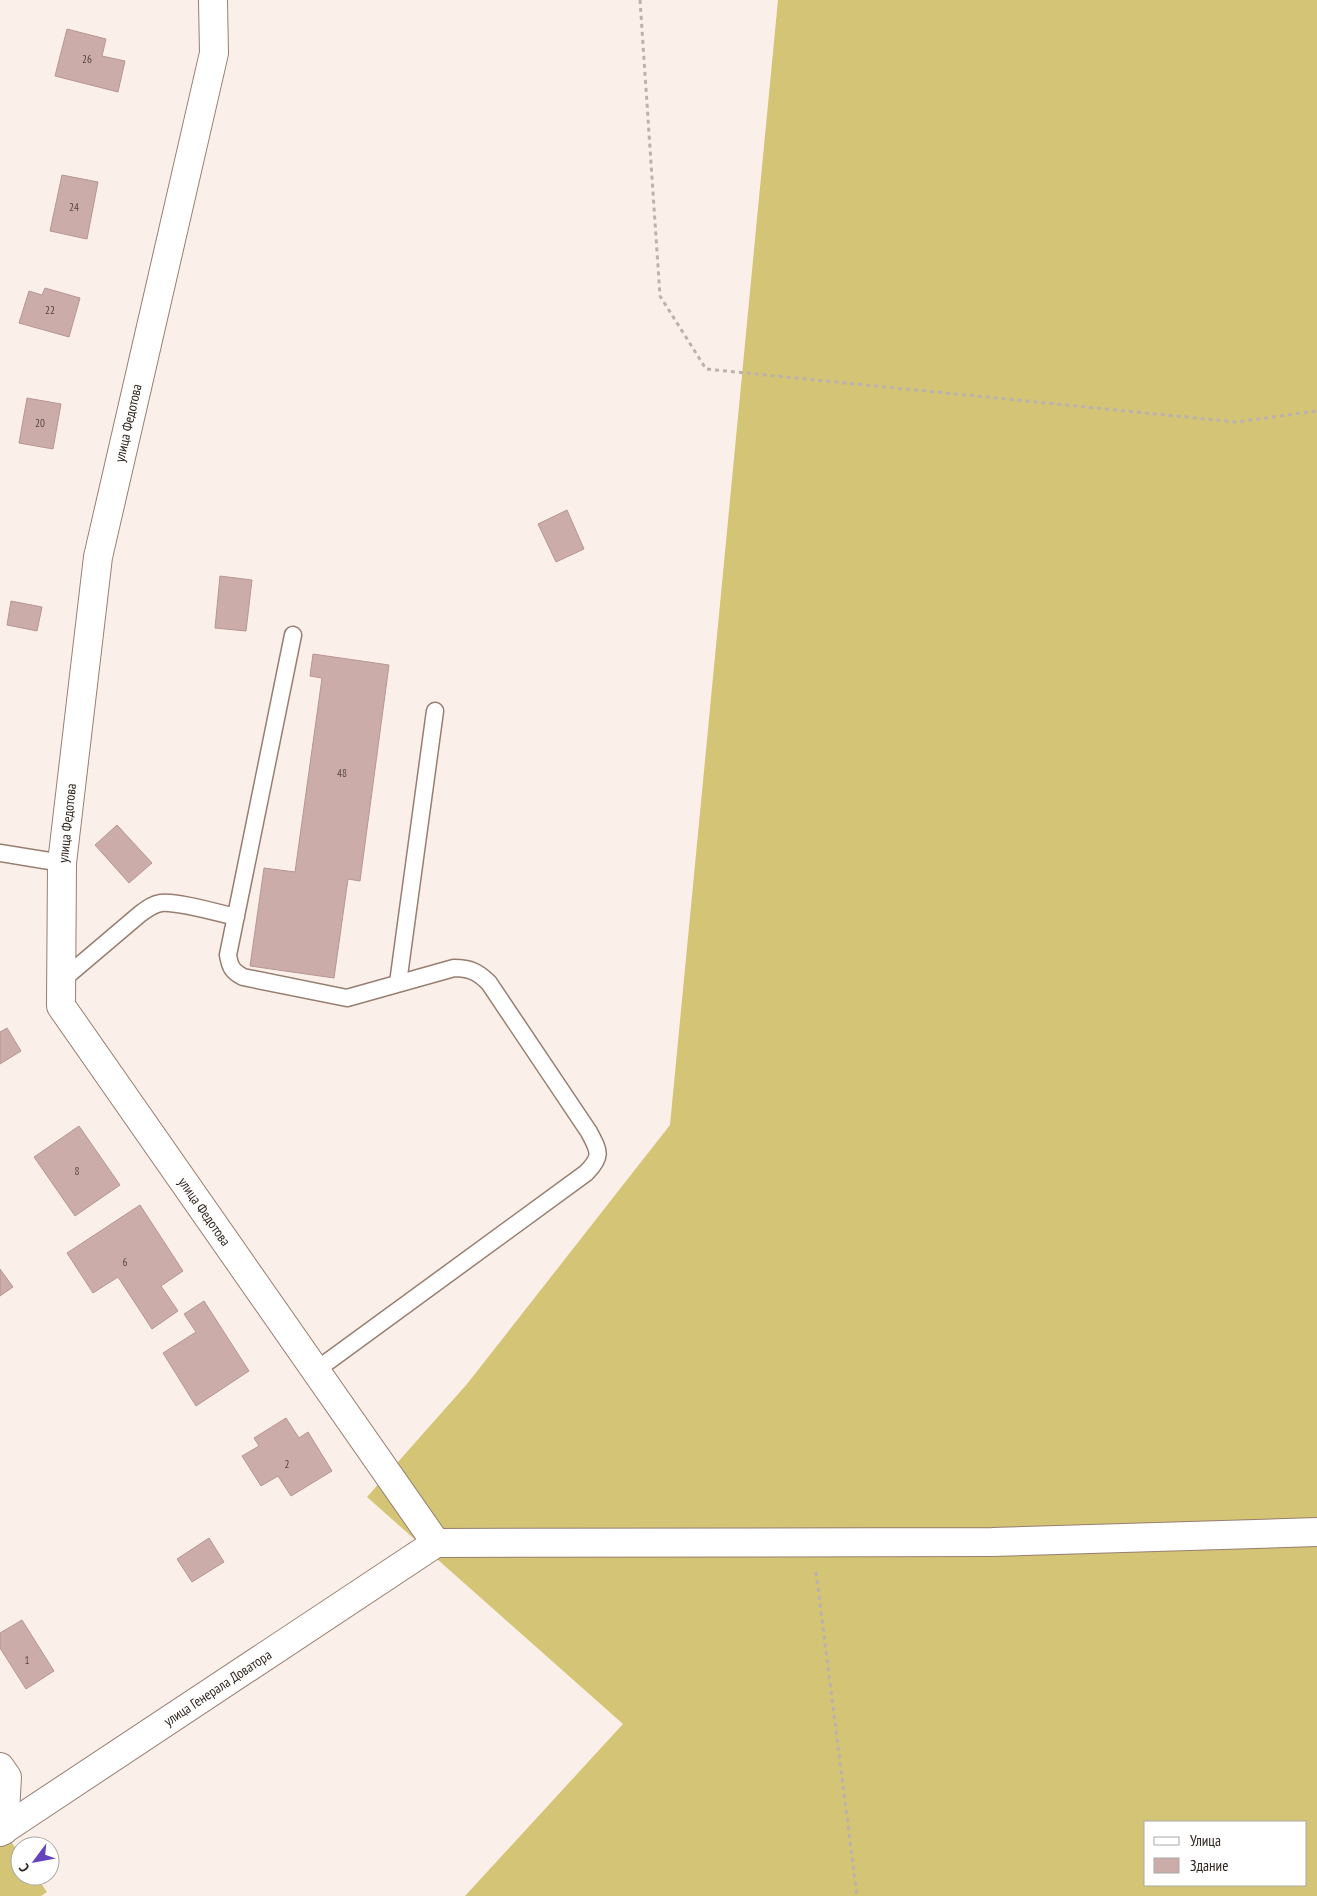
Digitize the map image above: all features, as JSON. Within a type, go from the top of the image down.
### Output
[{"type":"street","name":"улица Федотова","points":[[213,0],[214,53],[98,557],[62,863],[61,1006],[436,1543]]},
{"type":"street","points":[[436,1543],[992,1542],[1317,1532]]},
{"type":"street","name":"улица Генерала Доватора","points":[[2,1831],[436,1543]]},
{"type":"street","points":[[0,1767],[7,1777],[2,1831]]},
{"type":"lane","points":[[293,635],[228,955],[229,965],[233,972],[243,977],[347,998],[454,968],[466,968],[479,972],[489,983],[589,1132],[598,1149],[596,1164],[586,1173],[315,1371]]},
{"type":"lane","points":[[398,983],[435,711]]},
{"type":"lane","points":[[0,853],[62,863]]},
{"type":"lane","points":[[61,981],[151,906],[162,903],[175,904],[236,917]]},
{"type":"path","points":[[640,0],[660,296],[706,369],[1236,422],[1317,411]]},
{"type":"path","points":[[812,1542],[857,1896]]},
{"type":"shaded area","points":[[778,0],[1317,0],[1317,1896],[465,1896],[623,1724],[367,1497],[467,1384],[670,1125]]},
{"type":"shaded area","points":[[9,1839],[10,1840],[10,1886],[43,1886],[47,1892],[41,1896],[0,1896],[0,1845]]},
{"type":"building","points":[[67,29],[106,39],[102,56],[125,61],[118,92],[55,76]]},
{"type":"building","points":[[62,175],[98,182],[87,239],[50,231]]},
{"type":"building","points":[[45,288],[80,298],[69,337],[19,323],[29,291],[42,295]]},
{"type":"building","points":[[27,398],[61,404],[53,449],[19,443]]},
{"type":"building","points":[[567,510],[584,549],[556,562],[538,524]]},
{"type":"building","points":[[220,576],[252,580],[246,631],[215,628]]},
{"type":"building","points":[[11,601],[42,607],[37,631],[7,625]]},
{"type":"building","points":[[313,654],[389,665],[360,881],[348,879],[334,978],[250,966],[264,868],[295,872],[322,678],[310,676]]},
{"type":"building","points":[[117,825],[152,863],[129,883],[95,845]]},
{"type":"building","points":[[7,1028],[21,1051],[0,1064],[0,1032]]},
{"type":"building","points":[[79,1126],[120,1185],[75,1216],[34,1157]]},
{"type":"building","points":[[140,1205],[183,1271],[161,1286],[178,1311],[152,1329],[118,1277],[93,1293],[67,1253]]},
{"type":"building","points":[[0,1269],[13,1287],[0,1296]]},
{"type":"building","points":[[204,1301],[249,1371],[196,1406],[163,1353],[196,1332],[184,1314]]},
{"type":"building","points":[[286,1418],[299,1438],[308,1432],[332,1471],[291,1496],[278,1476],[261,1486],[242,1456],[259,1446],[254,1438]]},
{"type":"building","points":[[209,1538],[224,1562],[192,1582],[177,1559]]},
{"type":"building","points":[[22,1620],[54,1671],[26,1689],[0,1648],[0,1633]]}]
